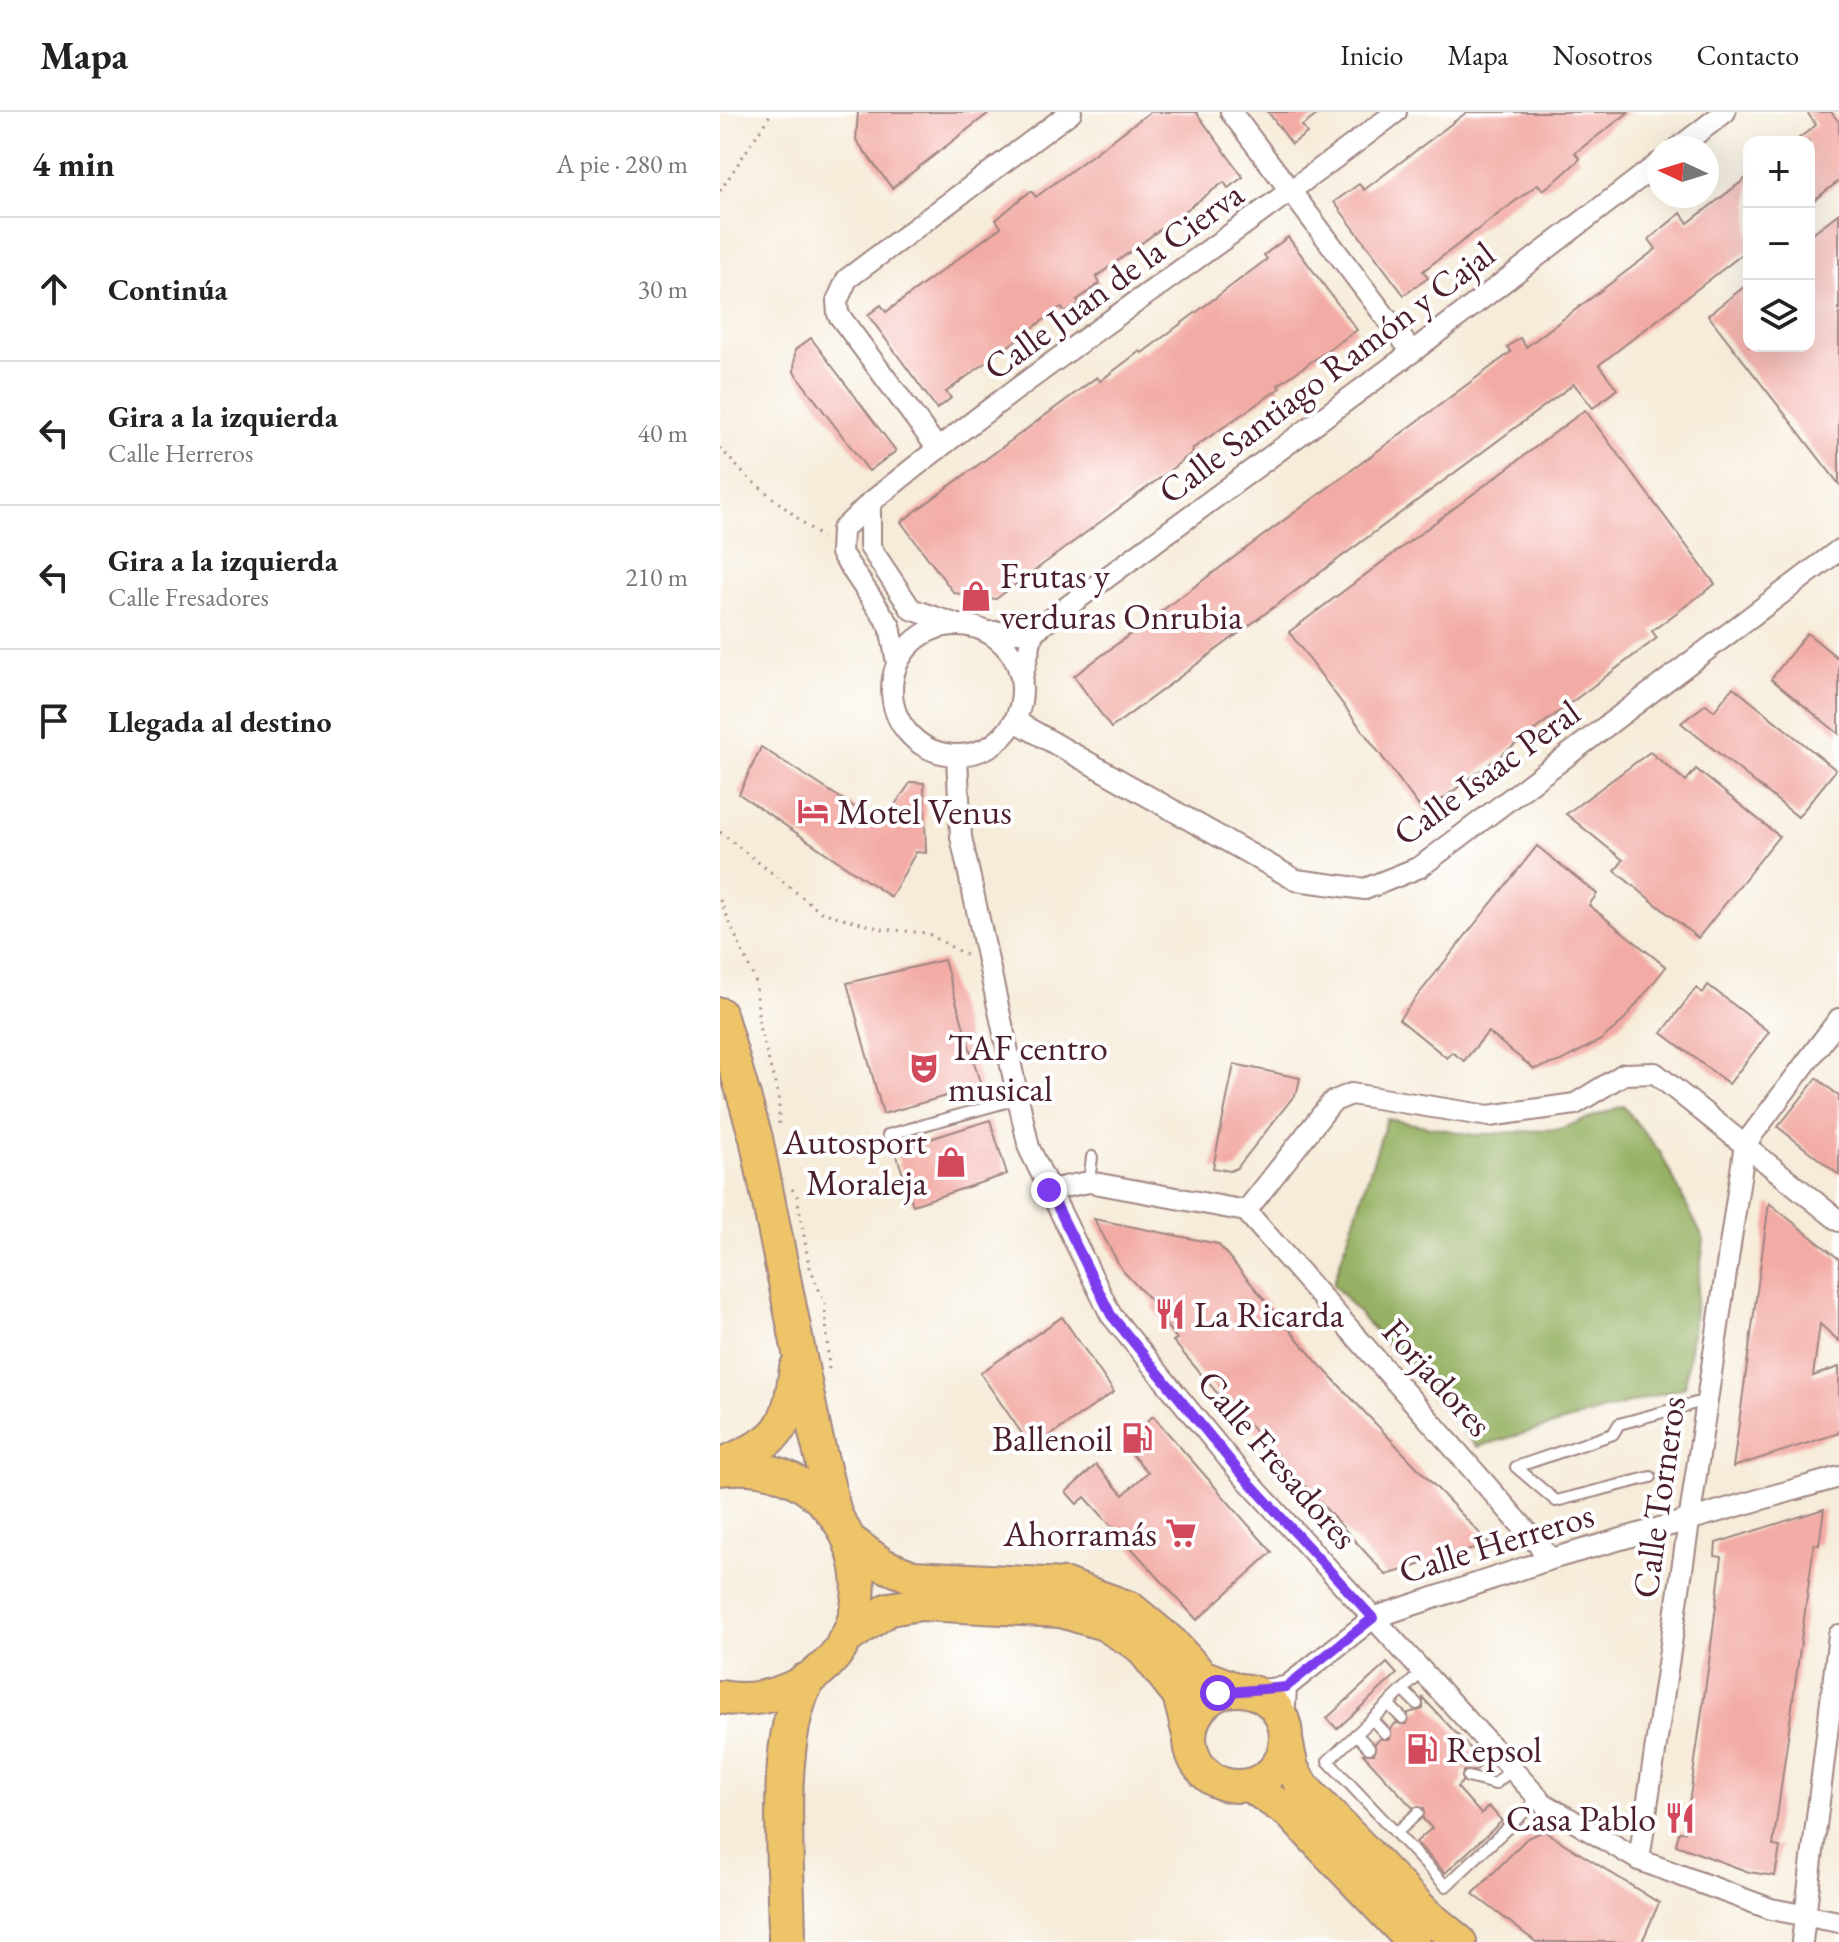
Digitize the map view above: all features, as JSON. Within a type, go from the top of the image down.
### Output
[{"type":"highway","points":[[787,1942],[787,1768],[792,1707],[805,1682]]},
{"type":"main road","points":[[720,1014],[756,1138],[835,1513]]},
{"type":"main road","points":[[720,1467],[768,1443],[783,1426],[791,1405],[799,1349]]},
{"type":"main road","points":[[720,1467],[744,1466],[779,1472],[810,1488],[835,1513],[851,1541],[858,1574],[856,1608],[844,1640],[827,1663],[805,1682],[772,1696],[736,1700],[720,1697]]},
{"type":"main road","points":[[851,1541],[883,1565],[913,1577],[1066,1585],[1130,1608],[1172,1643],[1202,1676],[1244,1690],[1278,1709],[1292,1768],[1302,1786],[1427,1915],[1460,1942]]},
{"type":"main road","points":[[844,1640],[889,1609],[921,1604],[1061,1611],[1104,1624],[1140,1646],[1179,1695],[1194,1760],[1202,1771],[1224,1784],[1249,1785],[1271,1773],[1279,1764],[1285,1732]]},
{"type":"main road","points":[[1189,1735],[1193,1717],[1204,1703],[1218,1693],[1244,1690]]},
{"type":"main road","points":[[1249,1785],[1289,1812],[1413,1942]]},
{"type":"street","points":[[938,449],[838,314],[840,290],[847,279],[1071,112]]},
{"type":"street","points":[[1231,112],[1412,352]]},
{"type":"street","name":"Calle Juan de la Cierva","points":[[870,503],[938,449],[1292,193],[1396,112]]},
{"type":"street","points":[[1694,136],[1725,112]]},
{"type":"street","name":"Calle Santiago Ramón y Cajal","points":[[1033,632],[1412,352],[1647,172]]},
{"type":"street","points":[[870,503],[870,547],[911,609],[989,632],[1033,632],[1015,721],[990,748],[957,757],[928,750],[904,730],[892,701],[897,663],[890,626],[841,553],[842,530],[870,503]]},
{"type":"street","name":"Calle Isaac Peral","points":[[1015,721],[1296,880],[1365,889],[1420,867],[1839,550]]},
{"type":"street","points":[[897,663],[919,636],[955,624]]},
{"type":"street","points":[[989,632],[1009,650],[1022,678]]},
{"type":"street","name":"Calle Fresadores","points":[[957,757],[961,837],[1029,1148],[1111,1315],[1238,1470],[1539,1798],[1639,1860],[1771,1909],[1839,1922]]},
{"type":"street","points":[[1745,1144],[1839,1019]]},
{"type":"street","points":[[1049,1190],[1089,1182],[1246,1211],[1332,1102],[1351,1094],[1489,1116],[1575,1104],[1624,1074],[1640,1071],[1655,1073],[1839,1221]]},
{"type":"street","name":"Calle Torneros","points":[[1639,1860],[1745,1144]]},
{"type":"street","name":"Forjadores","points":[[1246,1211],[1551,1559]]},
{"type":"street","name":"Calle Herreros","points":[[1286,1687],[1373,1618],[1551,1559],[1839,1477]]},
{"type":"street","points":[[1802,1942],[1839,1635]]},
{"type":"street","points":[[1244,1690],[1286,1687],[1285,1732]]},
{"type":"lane","points":[[888,1135],[1017,1099]]},
{"type":"lane","points":[[1089,1182],[1092,1157]]},
{"type":"lane","points":[[1651,1477],[1556,1501],[1516,1467],[1613,1434],[1619,1424],[1707,1400]]},
{"type":"lane","points":[[1423,1671],[1328,1761],[1446,1886],[1539,1798]]},
{"type":"lane","points":[[1403,1690],[1417,1704]]},
{"type":"lane","points":[[1388,1704],[1402,1718]]},
{"type":"lane","points":[[1372,1719],[1385,1733]]},
{"type":"lane","points":[[1356,1734],[1369,1748]]},
{"type":"lane","points":[[1475,1774],[1495,1784],[1512,1769]]},
{"type":"lane","points":[[1396,1833],[1418,1813]]},
{"type":"path","points":[[720,191],[772,112]]},
{"type":"path","points":[[720,448],[745,475],[841,553]]},
{"type":"path","points":[[720,832],[821,912],[882,929],[927,933],[989,969]]},
{"type":"green space","points":[[1623,1106],[1660,1152],[1704,1240],[1685,1387],[1477,1447],[1333,1284],[1387,1119],[1474,1135],[1559,1129]]},
{"type":"building","points":[[858,112],[990,112],[892,188],[856,140]]},
{"type":"building","points":[[1150,112],[1196,112],[1243,177],[1228,188],[1224,182],[1096,277],[1100,283],[1077,300],[1080,303],[1066,313],[1061,307],[946,392],[951,398],[937,409],[868,315],[881,305],[886,312],[1001,227],[996,220],[1031,191],[1036,197]]},
{"type":"building","points":[[1268,112],[1321,112],[1302,126],[1307,133],[1292,144]]},
{"type":"building","points":[[1467,112],[1629,112],[1575,153],[1580,159],[1559,178],[1543,190],[1538,184],[1423,271],[1428,278],[1404,295],[1334,202],[1359,184],[1364,190]]},
{"type":"building","points":[[1807,112],[1831,112],[1839,122],[1839,181],[1815,199],[1815,136],[1802,136],[1816,125]]},
{"type":"building","points":[[1743,181],[1743,254],[1599,365],[1617,389],[1593,408],[1574,384],[1111,728],[1074,676],[1511,352],[1507,347],[1520,338],[1526,347],[1656,249],[1649,239],[1681,213],[1688,223],[1707,208],[1719,208],[1719,199]]},
{"type":"building","points":[[1839,213],[1839,484],[1708,315],[1743,288],[1743,352],[1815,352],[1815,231]]},
{"type":"building","points":[[1288,237],[1357,330],[1192,449],[1193,452],[1168,472],[996,599],[954,593],[901,522],[1097,377],[1100,381],[1140,351],[1142,353],[1267,259],[1264,255]]},
{"type":"building","points":[[811,338],[896,451],[869,471],[794,372],[795,350]]},
{"type":"building","points":[[1585,410],[1715,584],[1652,631],[1657,638],[1424,813],[1289,632]]},
{"type":"building","points":[[1807,633],[1839,659],[1839,734],[1771,679]]},
{"type":"building","points":[[1733,687],[1836,770],[1798,817],[1681,723],[1706,704],[1714,711]]},
{"type":"building","points":[[761,747],[881,824],[911,782],[924,783],[926,853],[916,852],[891,897],[739,794]]},
{"type":"building","points":[[1650,752],[1686,781],[1696,769],[1779,836],[1698,938],[1615,871],[1623,860],[1566,814]]},
{"type":"building","points":[[1537,846],[1597,894],[1589,905],[1666,967],[1622,1022],[1601,1040],[1561,1061],[1534,1069],[1488,1032],[1464,1061],[1452,1052],[1447,1058],[1399,1019]]},
{"type":"building","points":[[944,960],[981,1086],[883,1114],[847,983]]},
{"type":"building","points":[[1708,985],[1769,1032],[1729,1084],[1662,1033],[1696,988],[1703,993]]},
{"type":"building","points":[[1234,1064],[1300,1078],[1297,1092],[1237,1168],[1230,1171],[1213,1168]]},
{"type":"building","points":[[1817,1078],[1839,1096],[1839,1175],[1778,1127]]},
{"type":"building","name":"Autosport Moraleja","points":[[990,1120],[1007,1174],[913,1205],[895,1150]]},
{"type":"building","points":[[1769,1203],[1839,1259],[1839,1341],[1820,1324],[1813,1376],[1839,1367],[1839,1433],[1733,1467]]},
{"type":"building","points":[[1094,1219],[1218,1244],[1316,1361],[1490,1544],[1386,1575],[1249,1424],[1246,1427],[1173,1341],[1177,1339],[1151,1307],[1154,1304],[1122,1270]]},
{"type":"building","points":[[1062,1317],[1114,1392],[1032,1448],[980,1373]]},
{"type":"building","points":[[1153,1416],[1272,1552],[1197,1620],[1085,1497],[1077,1504],[1066,1492],[1096,1465],[1123,1495],[1148,1472],[1122,1444]]},
{"type":"building","points":[[1824,1509],[1819,1545],[1814,1544],[1773,1846],[1780,1847],[1775,1876],[1749,1872],[1676,1845],[1679,1832],[1685,1832],[1709,1662],[1722,1557],[1715,1556],[1716,1543]]},
{"type":"building","points":[[1387,1663],[1397,1674],[1337,1729],[1327,1718]]},
{"type":"building","points":[[1423,1698],[1484,1763],[1475,1771],[1463,1771],[1462,1782],[1457,1787],[1481,1814],[1489,1806],[1502,1821],[1445,1873],[1416,1842],[1432,1828],[1423,1819],[1424,1808],[1412,1807],[1363,1754],[1374,1754],[1375,1743],[1380,1739],[1390,1739],[1391,1728],[1396,1723],[1407,1724],[1408,1713],[1423,1709]]},
{"type":"building","points":[[1544,1831],[1659,1903],[1642,1942],[1536,1942],[1473,1894],[1527,1838]]},
{"type":"place","name":"Frutas y verduras Onrubia","points":[[976,596]]},
{"type":"place","name":"Motel Venus","points":[[813,811]]},
{"type":"place","name":"TAF centro musical","points":[[924,1068]]},
{"type":"place","name":"Autosport Moraleja","points":[[951,1162]]},
{"type":"place","name":"La Ricarda","points":[[1170,1314]]},
{"type":"place","name":"Ballenoil","points":[[1137,1438]]},
{"type":"place","name":"Ahorramás","points":[[1181,1533]]},
{"type":"place","name":"Repsol","points":[[1422,1749]]},
{"type":"place","name":"Casa Pablo","points":[[1680,1818]]},
{"type":"route","points":[[1049,1190],[1111,1315],[1238,1470],[1373,1618],[1286,1687],[1253,1691],[1236,1689],[1218,1693]]}]
